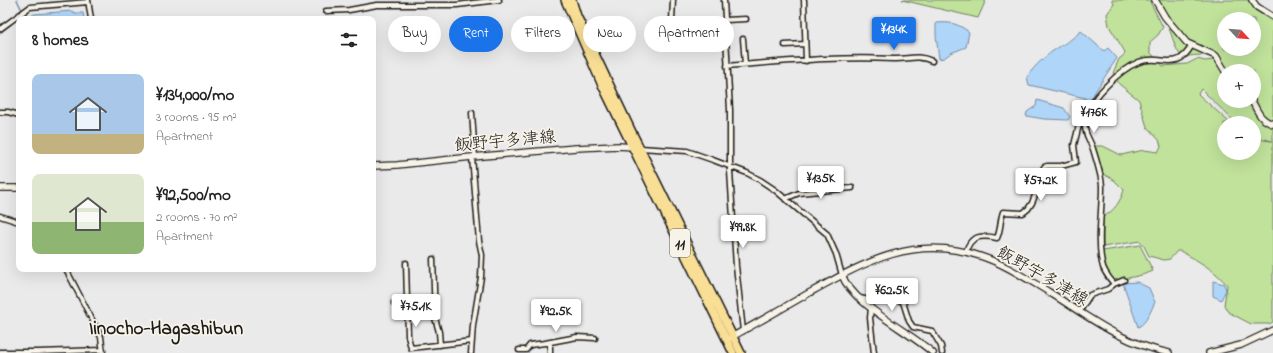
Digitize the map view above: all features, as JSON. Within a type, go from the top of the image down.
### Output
[{"type":"highway","name":"11","points":[[564,0],[601,83],[632,146],[730,338],[741,353]]},
{"type":"highway","name":"11","points":[[572,0],[581,24],[640,148],[669,219]]},
{"type":"highway","name":"11","points":[[730,338],[733,353]]},
{"type":"main road","points":[[1155,0],[1174,29],[1187,42],[1216,56],[1221,64]]},
{"type":"main road","points":[[1252,0],[1258,7],[1273,17]]},
{"type":"main road","points":[[1256,108],[1260,117],[1273,124]]},
{"type":"main road","name":"飯野宇多津線","points":[[376,166],[576,148],[632,146],[640,148]]},
{"type":"main road","points":[[0,188],[16,188]]},
{"type":"main road","name":"飯野宇多津線","points":[[730,338],[842,275],[881,257],[905,251],[928,248],[966,252],[981,256],[1015,272],[1116,334],[1134,343],[1169,353]]},
{"type":"main road","points":[[842,275],[844,281],[852,291],[871,308],[933,353]]},
{"type":"main road","points":[[1209,353],[1241,345],[1273,330]]},
{"type":"street","points":[[326,11],[349,10],[377,5],[456,5],[499,0]]},
{"type":"street","points":[[672,16],[673,0]]},
{"type":"street","points":[[724,0],[725,16]]},
{"type":"street","points":[[804,0],[806,61]]},
{"type":"street","points":[[18,16],[30,7],[88,1],[90,16]]},
{"type":"street","points":[[0,29],[16,17]]},
{"type":"street","points":[[734,20],[746,19]]},
{"type":"street","points":[[743,39],[745,64]]},
{"type":"street","points":[[785,45],[805,44]]},
{"type":"street","points":[[1114,284],[1106,274],[1102,264],[1100,240],[1102,184],[1093,149],[1085,135],[1085,118],[1090,108],[1113,78],[1139,62],[1154,60],[1174,62],[1181,59],[1192,45]]},
{"type":"street","points":[[726,52],[730,110],[730,167],[736,266],[743,331]]},
{"type":"street","points":[[727,66],[853,58],[894,59],[924,57],[932,61]]},
{"type":"street","points":[[966,252],[968,243],[974,239],[981,237],[997,238],[999,234],[1000,219],[1003,212],[1023,213],[1028,209],[1039,185],[1044,167],[1061,166],[1076,162],[1074,146],[1077,128],[1083,109],[1090,108]]},
{"type":"street","points":[[0,112],[16,114]]},
{"type":"street","points":[[471,353],[473,325],[481,276],[482,255],[479,241],[472,114]]},
{"type":"street","points":[[640,148],[687,151],[755,177],[785,198],[826,234],[836,254],[842,275]]},
{"type":"street","points":[[785,198],[799,193],[852,188]]},
{"type":"street","points":[[0,216],[16,221]]},
{"type":"street","points":[[433,258],[435,318],[439,332],[440,345]]},
{"type":"street","points":[[406,262],[408,336],[411,348],[472,341]]},
{"type":"street","points":[[0,352],[103,351],[101,337],[68,272]]},
{"type":"street","points":[[1079,312],[1090,295],[1108,289],[1114,284],[1124,280]]},
{"type":"street","points":[[859,297],[876,301],[898,300],[904,302],[909,320],[913,326],[932,331],[941,346],[942,353]]},
{"type":"street","points":[[394,303],[434,301]]},
{"type":"street","points":[[871,308],[870,318],[874,353]]},
{"type":"street","points":[[519,350],[526,350],[530,345],[577,337],[595,338]]},
{"type":"street","points":[[550,342],[550,353]]},
{"type":"green space","points":[[902,0],[986,0],[978,18]]},
{"type":"green space","points":[[1112,0],[1149,0],[1163,27],[1158,35],[1150,42],[1150,52],[1163,66],[1187,64],[1197,59],[1205,61],[1214,60],[1204,55],[1182,57],[1177,50],[1169,29],[1155,7],[1153,0],[1254,0],[1273,14],[1273,322],[1269,324],[1251,324],[1228,312],[1224,305],[1227,285],[1211,270],[1180,251],[1177,251],[1170,259],[1164,260],[1149,256],[1140,241],[1103,247],[1103,217],[1111,212],[1121,198],[1124,190],[1114,180],[1103,174],[1095,146],[1103,146],[1121,155],[1144,150],[1158,152],[1161,146],[1159,140],[1147,127],[1139,100],[1119,84],[1113,73],[1119,59],[1125,52],[1109,26],[1107,14],[1114,4]],"holes":[[[1217,64],[1261,64],[1261,108],[1221,108],[1229,116],[1261,116],[1261,138],[1272,141],[1261,140],[1261,160],[1217,160],[1217,116],[1222,116],[1198,94],[1201,89],[1217,105]]]},
{"type":"green space","points":[[1140,245],[1153,271],[1114,282],[1104,264],[1103,251]]},
{"type":"water","points":[[72,11],[75,13],[83,13],[84,16],[31,16],[34,14]]},
{"type":"water","points":[[936,23],[954,24],[969,32],[966,47],[939,59]]},
{"type":"water","points":[[1081,31],[1104,51],[1108,48],[1117,58],[1090,102],[1085,101],[1085,98],[1029,85],[1027,77],[1037,64]]},
{"type":"water","points":[[1037,100],[1064,108],[1070,117],[1068,120],[1044,119],[1026,116],[1027,112],[1036,106]]},
{"type":"water","points":[[1213,281],[1224,284],[1226,290],[1221,300],[1213,296]]},
{"type":"water","points":[[1137,282],[1149,288],[1155,302],[1144,323],[1138,327],[1123,283]]},
{"type":"waterway","points":[[17,0],[24,14],[21,16]]},
{"type":"waterway","points":[[0,33],[16,20]]},
{"type":"district","name":"Iinocho-Hagashibun","points":[[166,327]]}]
